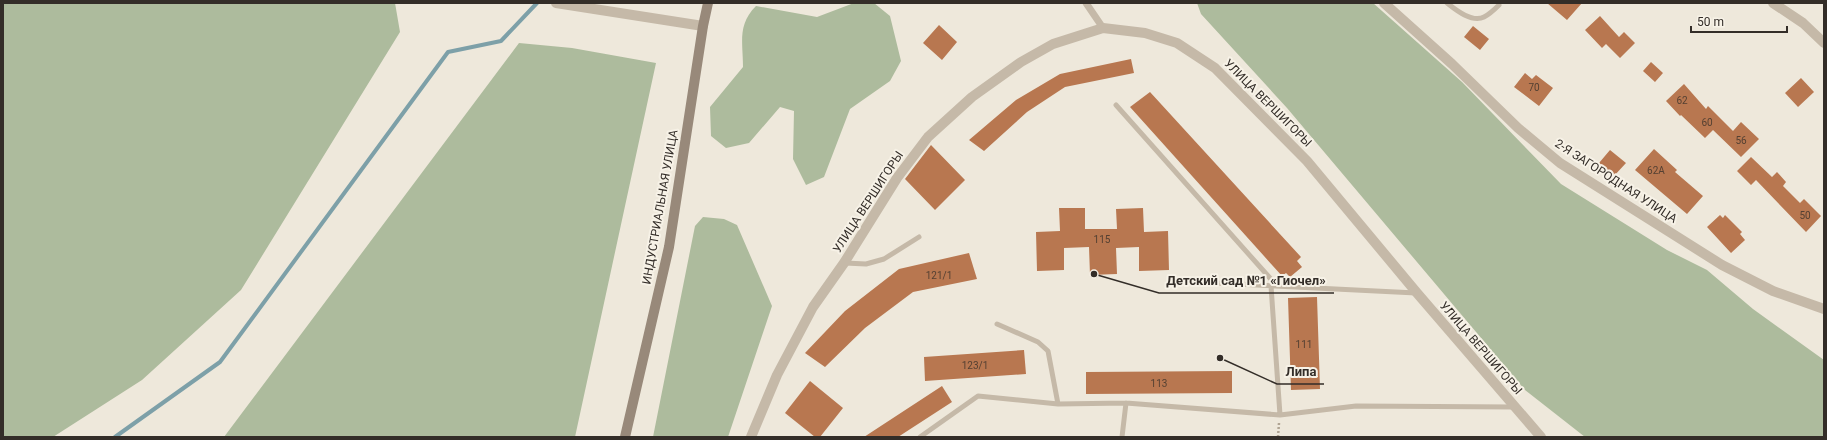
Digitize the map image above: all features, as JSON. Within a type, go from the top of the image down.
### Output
[{"type":"main road","name":"ИНДУСТРИАЛЬНАЯ УЛИЦА","points":[[625,437],[669,247],[703,26],[708,3]]},
{"type":"street","points":[[556,3],[703,26]]},
{"type":"street","points":[[1086,3],[1103,28]]},
{"type":"street","name":"2-Я ЗАГОРОДНАЯ УЛИЦА","points":[[1384,3],[1452,64],[1518,128],[1560,163],[1722,265],[1773,291],[1824,309]]},
{"type":"street","points":[[1774,3],[1803,23],[1824,43]]},
{"type":"street","name":"УЛИЦА ВЕРШИГОРЫ","points":[[751,437],[777,375],[806,320],[844,263],[896,178],[928,137],[972,97],[1021,62],[1053,44],[1103,28],[1145,33],[1177,43],[1215,68],[1306,161],[1541,437]]},
{"type":"lane","points":[[1447,3],[1459,11],[1476,19],[1484,17],[1500,5]]},
{"type":"lane","points":[[1116,105],[1277,286]]},
{"type":"lane","points":[[844,263],[866,264],[884,259],[919,237]]},
{"type":"lane","points":[[1216,283],[1417,293]]},
{"type":"lane","points":[[1271,286],[1280,415]]},
{"type":"lane","points":[[998,324],[1038,342],[1048,351],[1058,404]]},
{"type":"lane","points":[[920,437],[978,396],[1058,404],[1126,403],[1280,415],[1356,406],[1515,407]]},
{"type":"lane","points":[[1122,437],[1126,403]]},
{"type":"path","points":[[1278,437],[1280,415]]},
{"type":"green space","points":[[3,3],[395,3],[400,32],[241,290],[142,380],[53,437],[3,437]]},
{"type":"green space","points":[[854,3],[874,3],[890,16],[901,61],[890,81],[850,109],[824,177],[806,185],[793,159],[794,111],[780,107],[749,143],[726,148],[711,136],[710,107],[743,67],[742,35],[746,20],[756,6],[817,17]]},
{"type":"green space","points":[[1197,3],[1373,3],[1462,82],[1561,184],[1667,250],[1707,270],[1753,309],[1824,360],[1824,437],[1585,437],[1525,390],[1287,108],[1201,14]]},
{"type":"green space","points":[[519,43],[572,48],[656,63],[575,437],[224,437]]},
{"type":"green space","points":[[703,217],[724,219],[737,225],[772,306],[728,437],[653,437],[695,226]]},
{"type":"building","points":[[1547,3],[1582,3],[1567,20]]},
{"type":"building","points":[[1600,16],[1619,37],[1624,32],[1635,43],[1620,58],[1606,44],[1602,48],[1585,30]]},
{"type":"building","points":[[939,25],[957,42],[942,60],[923,43]]},
{"type":"building","points":[[1473,26],[1489,39],[1480,50],[1464,37]]},
{"type":"building","points":[[1131,59],[1134,73],[1065,87],[1027,112],[984,151],[969,140],[1016,100],[1060,74]]},
{"type":"building","points":[[1651,62],[1663,73],[1655,82],[1643,71]]},
{"type":"building","points":[[1525,73],[1532,79],[1536,75],[1553,88],[1539,106],[1514,87]]},
{"type":"building","points":[[1801,78],[1814,92],[1798,107],[1785,93]]},
{"type":"building","points":[[1684,84],[1706,109],[1708,106],[1733,131],[1741,122],[1759,139],[1741,157],[1713,130],[1705,138],[1681,115],[1680,116],[1666,101]]},
{"type":"building","points":[[1150,92],[1301,257],[1297,261],[1302,267],[1290,277],[1286,273],[1282,276],[1130,107]]},
{"type":"building","points":[[931,145],[965,180],[935,210],[905,179]]},
{"type":"building","points":[[1654,149],[1677,170],[1675,172],[1703,196],[1687,214],[1635,170]]},
{"type":"building","points":[[1610,150],[1626,163],[1614,176],[1599,163]]},
{"type":"building","points":[[1751,157],[1772,177],[1777,172],[1786,182],[1783,186],[1800,203],[1804,199],[1821,216],[1806,232],[1756,180],[1751,185],[1737,171]]},
{"type":"building","points":[[1059,208],[1085,208],[1085,229],[1117,229],[1116,209],[1143,208],[1144,232],[1168,231],[1169,270],[1139,271],[1139,247],[1116,248],[1117,274],[1090,275],[1089,247],[1064,248],[1064,270],[1037,271],[1036,232],[1060,231]]},
{"type":"building","points":[[1720,215],[1723,218],[1725,215],[1742,232],[1740,234],[1745,240],[1731,253],[1707,227]]},
{"type":"building","points":[[969,253],[977,279],[913,292],[865,328],[825,367],[805,353],[845,311],[899,269]]},
{"type":"building","points":[[1317,297],[1320,389],[1291,390],[1288,298]]},
{"type":"building","points":[[1024,350],[1026,374],[925,381],[924,357]]},
{"type":"building","points":[[1232,371],[1232,393],[1086,394],[1086,372]]},
{"type":"building","points":[[810,381],[843,408],[820,437],[815,437],[785,413]]},
{"type":"building","points":[[942,386],[952,402],[898,437],[864,437]]},
{"type":"waterway","points":[[115,437],[220,362],[448,52],[501,41],[537,3]]},
{"type":"place","name":"Детский сад №1 «Гиочел»","points":[[1094,274]]},
{"type":"place","name":"Липа","points":[[1220,358]]}]
